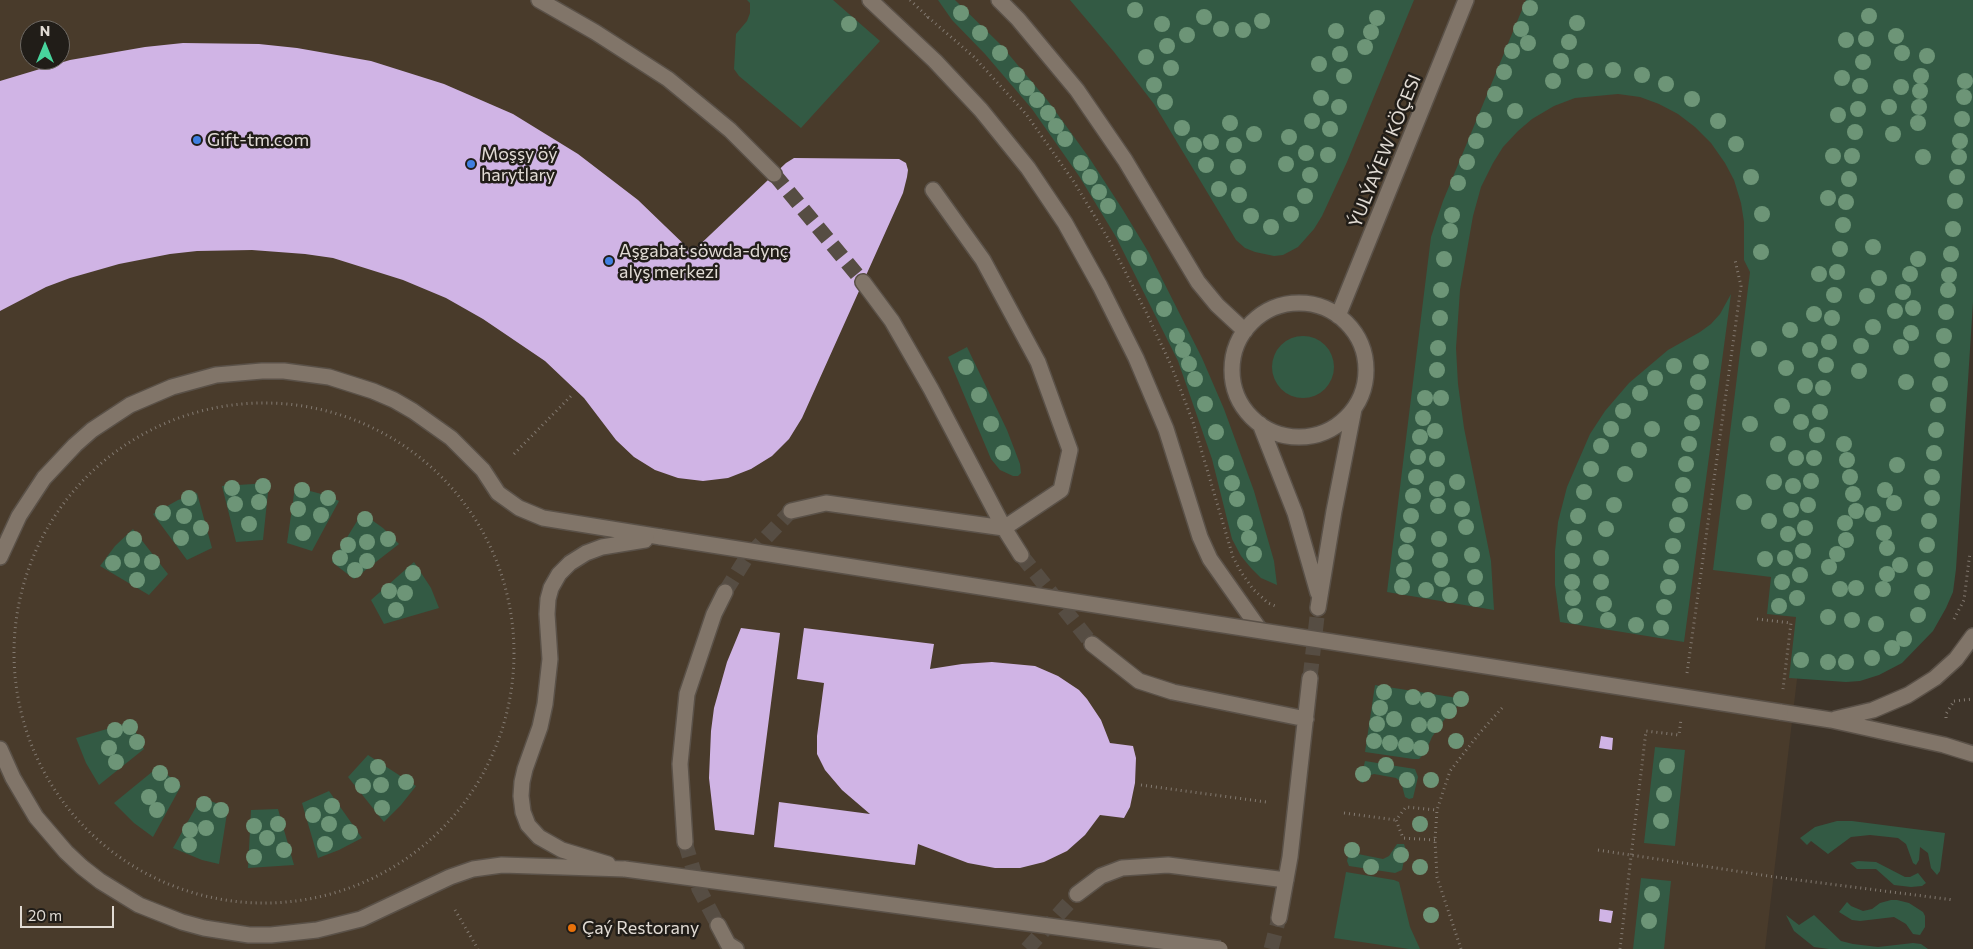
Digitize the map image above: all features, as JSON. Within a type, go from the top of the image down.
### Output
[{"type":"street","points":[[539,0],[595,32],[668,80],[730,130],[774,174]]},
{"type":"street","points":[[870,0],[907,34],[981,110],[1028,168],[1065,223],[1100,286],[1136,358],[1166,429],[1200,537],[1210,559],[1260,630]]},
{"type":"street","points":[[999,0],[1018,19],[1077,90],[1125,160],[1198,282],[1217,305],[1245,331]]},
{"type":"street","name":"ÝULÝAÝEW KÖÇESI","points":[[1338,316],[1466,0]]},
{"type":"street","points":[[791,511],[826,503],[1004,528],[1061,490],[1070,450],[1038,362],[983,260],[933,190]]},
{"type":"street","points":[[863,282],[892,321],[931,389],[1004,528],[1022,555]]},
{"type":"street","points":[[1288,304],[1306,304],[1323,307],[1338,316],[1351,328],[1360,342],[1366,359],[1366,376],[1362,394],[1354,409],[1342,422],[1327,431],[1310,436],[1293,436],[1276,432],[1260,424],[1243,405],[1233,381],[1233,363],[1237,346],[1245,331],[1257,318],[1288,304]]},
{"type":"street","points":[[0,558],[8,536],[30,496],[59,461],[92,430],[130,405],[172,387],[216,375],[284,371],[329,377],[394,400],[451,438],[482,470],[498,493],[519,508],[543,518],[1831,720],[1944,745],[1973,754]]},
{"type":"street","points":[[1260,424],[1295,513],[1319,603],[1334,511],[1354,409]]},
{"type":"street","points":[[625,869],[562,850],[539,837],[528,825],[523,812],[522,782],[545,704],[550,659],[548,599],[559,574],[570,563],[586,553],[602,547],[661,537]]},
{"type":"street","points":[[685,842],[680,764],[687,694],[714,614],[725,592]]},
{"type":"street","points":[[1831,720],[1873,710],[1908,695],[1935,678],[1956,659],[1973,636]]},
{"type":"street","points":[[1092,644],[1140,680],[1173,692],[1306,719]]},
{"type":"street","points":[[1278,918],[1286,880],[1310,678]]},
{"type":"street","points":[[0,749],[13,778],[32,811],[50,835],[82,867],[113,890],[139,905],[182,922],[204,928],[241,934],[272,935],[317,930],[361,919],[450,876],[473,869],[502,865],[625,869],[1184,947],[1220,949]]},
{"type":"street","points":[[1077,894],[1101,876],[1122,868],[1168,865],[1286,880]]},
{"type":"street","points":[[718,925],[728,944],[736,949]]},
{"type":"path","points":[[910,0],[974,57],[1026,114],[1074,182],[1104,232],[1146,312],[1171,365],[1193,422],[1233,557],[1253,588],[1268,603],[1285,610]]},
{"type":"path","points":[[1687,676],[1741,286],[1735,260]]},
{"type":"path","points":[[514,454],[573,394]]},
{"type":"path","points":[[274,402],[308,406],[341,414],[373,427],[403,444],[430,465],[454,489],[475,516],[492,546],[504,578],[512,612],[516,646],[514,680],[508,714],[498,746],[469,798],[441,830],[415,853],[386,871],[356,886],[322,896],[289,902],[254,903],[220,899],[187,891],[155,878],[125,861],[98,840],[74,816],[53,789],[37,760],[27,733],[16,694],[13,660],[14,626],[23,584],[31,560],[46,529],[65,501],[87,475],[107,458],[142,434],[173,420],[206,409],[274,402]]},
{"type":"path","points":[[1949,628],[1964,600],[1970,552]]},
{"type":"path","points":[[1757,619],[1790,623],[1783,693]]},
{"type":"path","points":[[1946,718],[1946,714],[1954,701],[1973,699]]},
{"type":"path","points":[[1461,949],[1437,876],[1435,840],[1438,810],[1450,772],[1478,735],[1502,708]]},
{"type":"path","points":[[1620,949],[1646,731],[1679,735],[1682,715]]},
{"type":"path","points":[[1141,784],[1266,802]]},
{"type":"path","points":[[1396,820],[1406,806],[1438,810]]},
{"type":"path","points":[[1344,813],[1396,820]]},
{"type":"path","points":[[1396,820],[1403,838],[1435,840]]},
{"type":"path","points":[[1598,850],[1954,900]]},
{"type":"path","points":[[455,910],[478,949]]},
{"type":"shaded area","points":[[0,0],[1810,0],[1872,47],[1765,949],[0,949]]},
{"type":"green space","points":[[747,0],[833,0],[880,41],[801,128],[739,76],[734,69],[736,34],[747,21],[750,13],[750,3]]},
{"type":"green space","points":[[938,0],[955,0],[1000,44],[1048,101],[1090,159],[1149,253],[1202,358],[1224,409],[1254,491],[1274,561],[1277,585],[1261,578],[1251,568],[1241,556],[1232,539],[1212,459],[1178,361],[1116,237],[1079,176],[1032,109],[985,54],[952,20]]},
{"type":"green space","points":[[1070,0],[1414,0],[1347,162],[1322,216],[1314,229],[1298,247],[1283,255],[1274,256],[1245,248],[1236,240],[1154,104],[1114,52]]},
{"type":"green space","points":[[1526,0],[1973,0],[1973,302],[1956,569],[1953,592],[1933,631],[1902,663],[1879,675],[1860,681],[1846,682],[1789,678],[1796,617],[1767,614],[1771,577],[1713,570],[1750,272],[1744,260],[1744,222],[1734,180],[1711,143],[1678,114],[1640,97],[1618,94],[1575,98],[1554,106],[1532,119],[1503,147],[1481,187],[1473,216],[1460,290],[1456,348],[1458,384],[1464,428],[1491,561],[1494,610],[1387,592],[1431,237],[1443,201]]},
{"type":"green space","points":[[1731,294],[1684,642],[1560,622],[1555,585],[1555,551],[1558,522],[1567,487],[1590,434],[1605,411],[1629,383],[1668,350],[1711,324],[1720,314]]},
{"type":"green space","points":[[1297,336],[1309,336],[1325,345],[1332,355],[1334,367],[1332,379],[1325,389],[1309,398],[1297,398],[1286,393],[1277,384],[1272,373],[1272,361],[1277,350],[1286,341]]},
{"type":"green space","points":[[967,347],[1007,430],[1020,464],[1021,473],[1018,476],[1013,476],[1000,470],[991,459],[948,357]]},
{"type":"green space","points":[[269,483],[263,540],[236,542],[222,486]]},
{"type":"green space","points":[[295,487],[329,496],[339,501],[312,551],[287,543]]},
{"type":"green space","points":[[197,493],[212,548],[187,560],[153,514],[178,500]]},
{"type":"green space","points":[[362,513],[383,528],[399,544],[354,579],[332,562]]},
{"type":"green space","points":[[133,529],[168,574],[149,595],[100,566],[115,546]]},
{"type":"green space","points":[[414,562],[431,588],[439,608],[384,624],[371,600]]},
{"type":"green space","points":[[1375,685],[1464,699],[1444,720],[1432,737],[1425,753],[1419,759],[1365,752]]},
{"type":"green space","points":[[131,722],[144,749],[99,785],[86,763],[76,738]]},
{"type":"green space","points":[[1655,747],[1685,750],[1675,846],[1644,843]]},
{"type":"green space","points":[[368,755],[416,786],[384,822],[348,777]]},
{"type":"green space","points":[[1365,761],[1415,769],[1418,777],[1413,798],[1405,797],[1401,782],[1396,778],[1374,774],[1368,776],[1363,783],[1360,782]]},
{"type":"green space","points":[[158,767],[181,786],[153,837],[134,823],[114,803]]},
{"type":"green space","points":[[329,791],[362,838],[318,858],[302,803]]},
{"type":"green space","points":[[201,798],[228,807],[219,864],[202,860],[173,848]]},
{"type":"green space","points":[[278,809],[294,865],[248,868],[251,810]]},
{"type":"green space","points":[[1837,821],[1852,821],[1945,833],[1940,871],[1937,875],[1931,868],[1928,853],[1920,847],[1919,860],[1916,865],[1913,863],[1906,844],[1898,838],[1870,835],[1851,837],[1828,854],[1811,841],[1807,845],[1800,838],[1815,827]]},
{"type":"green space","points":[[1351,843],[1354,844],[1358,854],[1383,859],[1389,856],[1397,844],[1404,844],[1406,850],[1402,870],[1395,873],[1349,866],[1347,861]]},
{"type":"green space","points":[[1858,861],[1876,862],[1905,877],[1918,873],[1926,883],[1922,886],[1911,887],[1894,885],[1876,869],[1857,869],[1850,863]]},
{"type":"green space","points":[[1346,872],[1399,882],[1410,927],[1420,949],[1334,938]]},
{"type":"green space","points":[[1641,878],[1671,881],[1664,949],[1633,949]]},
{"type":"green space","points":[[1891,900],[1909,903],[1923,912],[1925,927],[1920,935],[1913,934],[1906,924],[1894,917],[1860,921],[1852,920],[1839,912],[1847,902],[1851,906],[1863,911]]},
{"type":"green space","points":[[1786,915],[1799,925],[1814,915],[1841,941],[1853,944],[1878,947],[1913,943],[1921,944],[1928,949],[1829,949],[1814,947],[1794,931]]},
{"type":"building","name":"Aşgabat söwda-dynç alyş merkezi","points":[[183,43],[259,44],[297,48],[371,61],[444,84],[513,114],[578,154],[638,200],[692,252],[786,163],[794,158],[899,159],[906,163],[907,177],[903,193],[802,418],[789,439],[772,456],[751,469],[728,478],[703,481],[678,478],[655,470],[634,457],[616,440],[584,398],[545,361],[483,319],[446,298],[403,280],[333,258],[252,250],[197,251],[170,254],[119,264],[70,278],[46,287],[0,311],[0,81],[37,70],[70,70],[70,60],[145,47]]},
{"type":"building","points":[[741,628],[780,633],[754,835],[715,830],[709,778],[714,708],[727,662]]},
{"type":"building","points":[[804,628],[934,644],[930,669],[992,662],[1035,666],[1058,676],[1079,690],[1087,699],[1101,720],[1110,743],[1133,746],[1136,758],[1135,783],[1130,807],[1124,818],[1100,815],[1085,835],[1067,851],[1044,862],[1020,868],[995,868],[968,863],[918,844],[915,865],[774,847],[779,802],[870,814],[842,790],[825,770],[817,754],[817,736],[824,683],[797,679]]},
{"type":"building","points":[[1601,736],[1613,738],[1612,750],[1599,748]]},
{"type":"building","points":[[1600,909],[1613,911],[1611,923],[1599,921]]},
{"type":"tunnel","points":[[774,174],[863,282]]},
{"type":"tunnel","points":[[725,592],[745,560],[791,511]]},
{"type":"tunnel","points":[[1021,555],[1092,644]]},
{"type":"tunnel","points":[[1310,678],[1318,608]]},
{"type":"tunnel","points":[[685,842],[699,889],[718,925]]},
{"type":"tunnel","points":[[1027,949],[1077,894]]},
{"type":"tunnel","points":[[1271,949],[1279,918]]},
{"type":"place","name":"Gift-tm.com","points":[[197,140]]},
{"type":"place","name":"Moşşy öý harytlary","points":[[471,164]]},
{"type":"place","name":"Aşgabat söwda-dynç alyş merkezi","points":[[609,261]]},
{"type":"place","name":"Çaý Restorany","points":[[572,928]]}]
